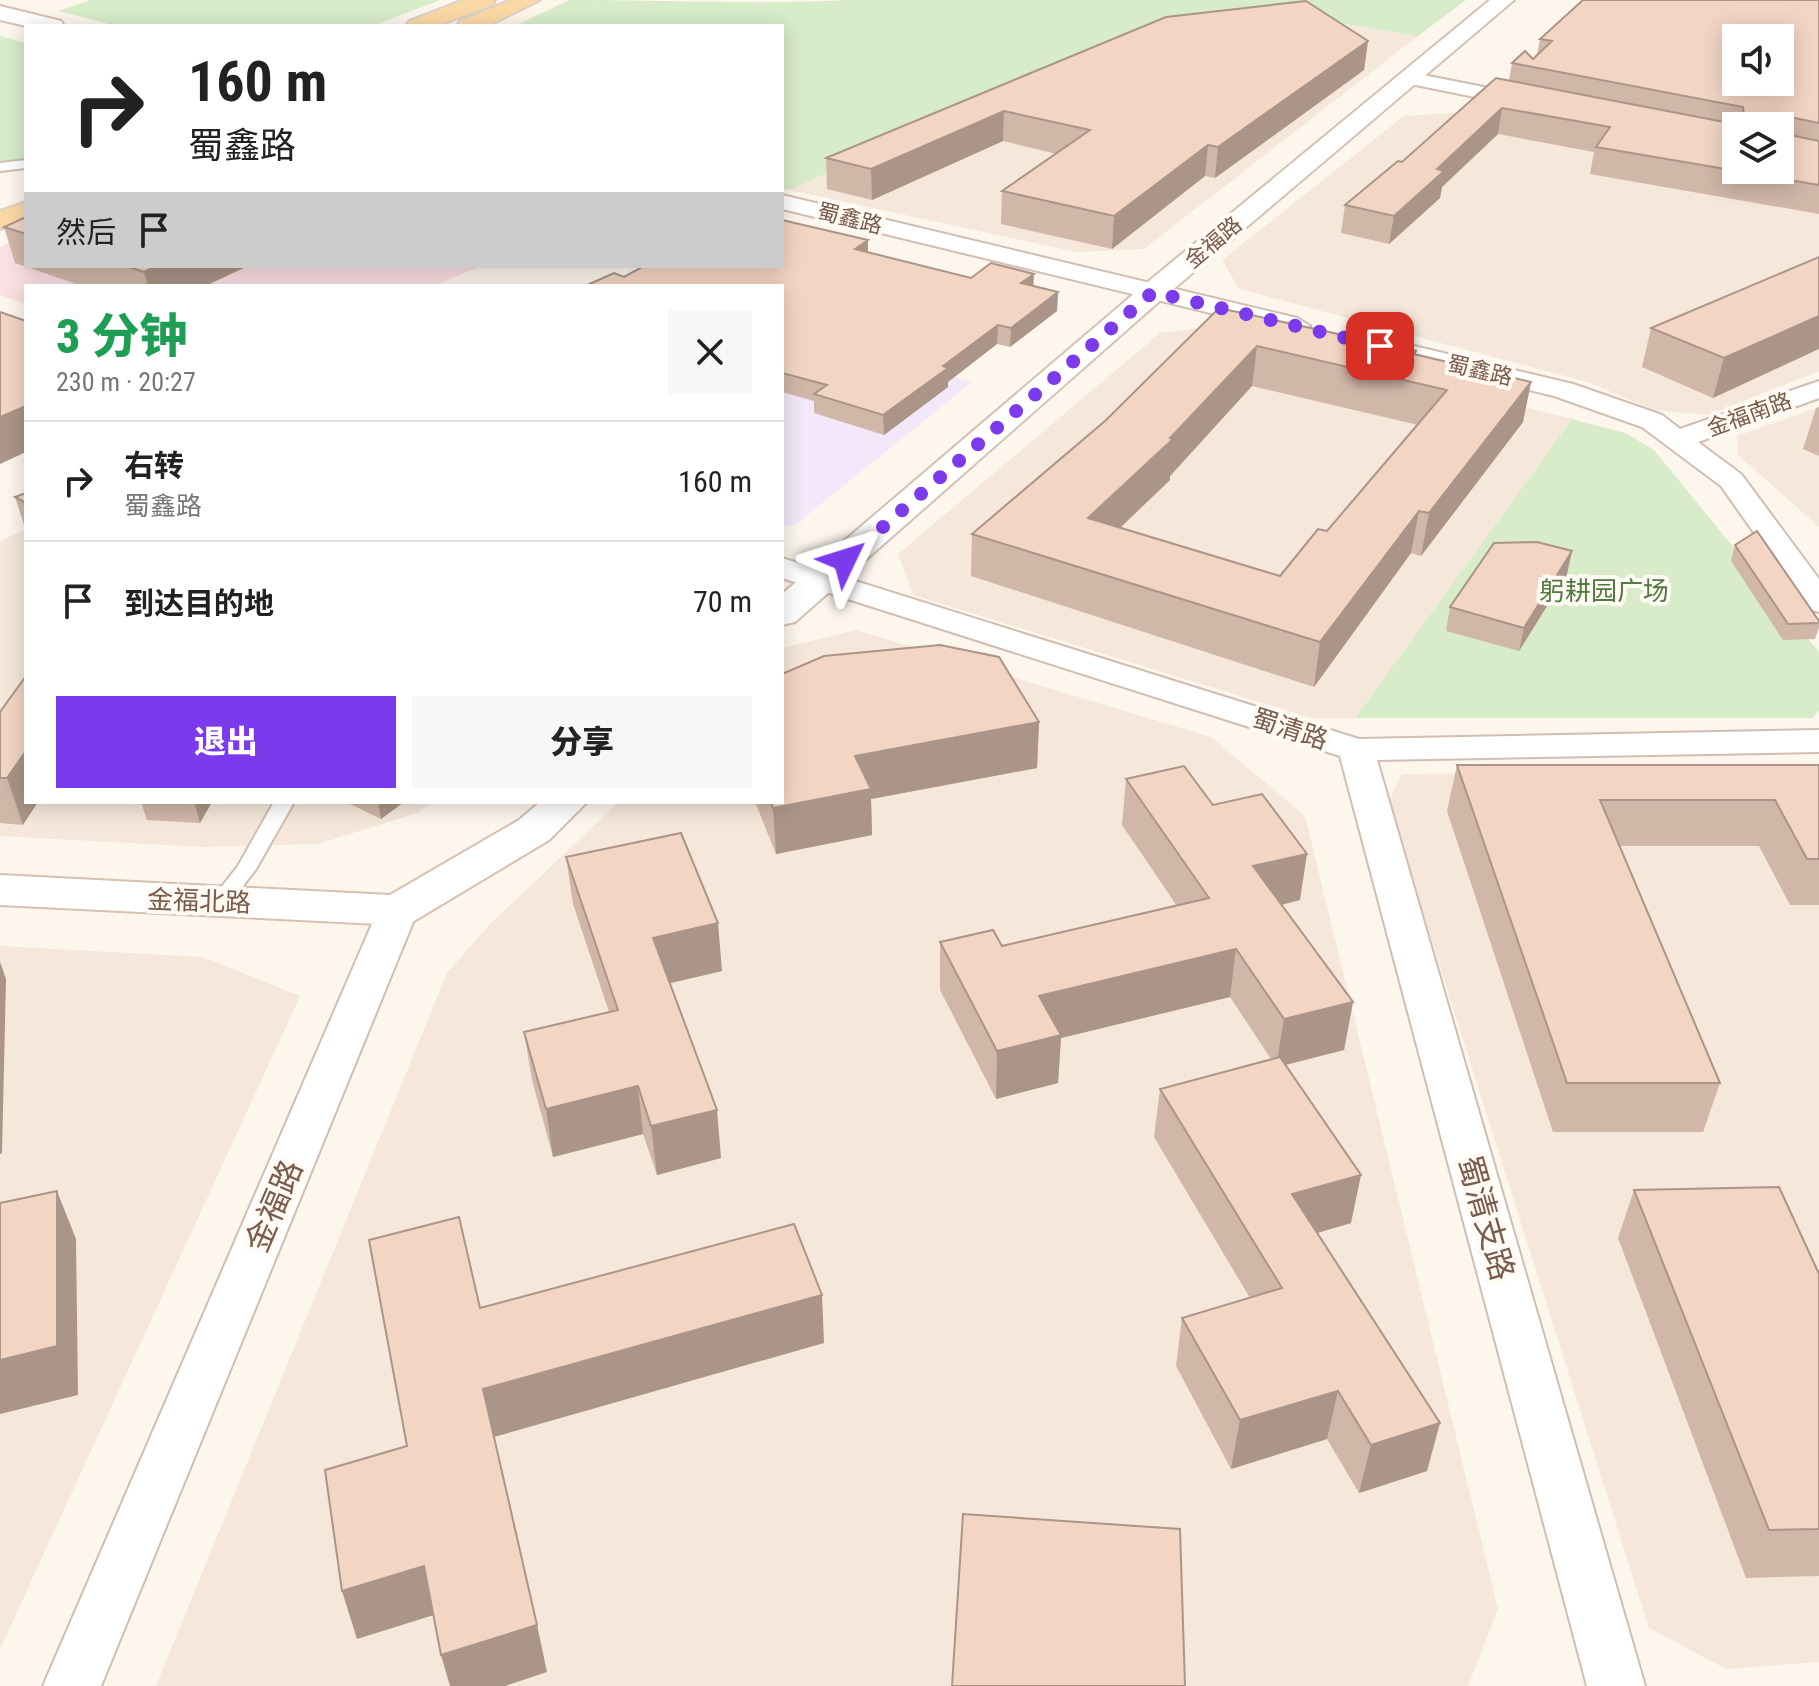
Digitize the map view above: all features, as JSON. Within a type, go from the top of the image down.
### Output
[{"type":"main road","points":[[422,24],[484,0]]},
{"type":"main road","points":[[473,24],[529,0]]},
{"type":"main road","points":[[0,194],[24,184]]},
{"type":"main road","points":[[0,221],[24,211]]},
{"type":"street","name":"金福路","points":[[784,612],[1153,292],[1503,0]]},
{"type":"street","points":[[0,13],[45,24]]},
{"type":"street","points":[[1408,78],[1549,106]]},
{"type":"street","name":"蜀鑫路","points":[[784,202],[1563,390],[1652,421],[1731,480],[1819,602]]},
{"type":"street","name":"金福南路","points":[[1678,439],[1819,389]]},
{"type":"street","name":"蜀清路","points":[[784,569],[1356,750],[1819,741]]},
{"type":"street","name":"蜀清支路","points":[[1356,750],[1616,1686]]},
{"type":"street","points":[[398,910],[534,830],[564,804]]},
{"type":"street","name":"金福北路","points":[[0,890],[398,910]]},
{"type":"street","name":"金福路","points":[[72,1686],[398,910]]},
{"type":"lane","points":[[0,167],[24,164]]},
{"type":"lane","points":[[219,903],[246,869],[283,804]]},
{"type":"shaded area","points":[[1295,16],[1418,36],[1144,249],[1076,252],[790,190],[1135,32]]},
{"type":"shaded area","points":[[1482,111],[1722,167],[1722,184],[1794,184],[1794,173],[1819,175],[1819,371],[1709,415],[1653,410],[1591,383],[1239,289],[1222,260],[1404,116]]},
{"type":"shaded area","points":[[24,237],[24,268],[476,268],[439,284],[24,284],[24,303],[0,295],[0,247]]},
{"type":"shaded area","points":[[1209,327],[1572,419],[1355,718],[1311,718],[913,595],[898,554],[1160,333]]},
{"type":"shaded area","points":[[784,331],[972,382],[795,525],[784,526]]},
{"type":"shaded area","points":[[1819,407],[1819,527],[1738,455],[1737,436]]},
{"type":"shaded area","points":[[24,530],[24,804],[429,804],[417,813],[318,844],[202,847],[0,836],[0,541]]},
{"type":"shaded area","points":[[856,630],[1211,737],[1305,816],[1498,1609],[1468,1686],[156,1686],[447,973],[492,922],[617,804],[784,804],[784,648]]},
{"type":"shaded area","points":[[1819,771],[1819,1662],[1726,1669],[1649,1628],[1388,802],[1402,774]]},
{"type":"shaded area","points":[[0,946],[203,957],[300,996],[0,1649]]},
{"type":"green space","points":[[91,0],[440,0],[378,24],[109,24],[58,11]]},
{"type":"green space","points":[[569,0],[1466,0],[1418,36],[1295,16],[1135,32],[790,190],[784,188],[784,24],[519,24]]},
{"type":"green space","points":[[0,36],[24,42],[24,160],[0,163]]},
{"type":"green space","name":"躬耕园广场","points":[[1572,419],[1625,433],[1654,450],[1819,652],[1819,710],[1813,718],[1355,718]]},
{"type":"building","points":[[1583,0],[1819,0],[1819,123],[1794,118],[1794,112],[1744,112],[1743,107],[1512,63],[1525,51],[1533,59],[1552,41],[1540,39]]},
{"type":"building","points":[[1306,1],[1368,41],[1218,147],[1208,145],[1114,216],[1002,191],[1090,130],[1004,111],[871,169],[826,158],[1166,17]]},
{"type":"building","points":[[1496,78],[1722,122],[1722,168],[1596,147],[1610,127],[1502,108],[1437,169],[1444,171],[1394,216],[1345,205],[1398,161],[1402,162]]},
{"type":"building","points":[[1794,136],[1819,141],[1819,185],[1794,181]]},
{"type":"building","points":[[24,218],[24,233],[4,227]]},
{"type":"building","points":[[784,220],[868,240],[855,249],[971,278],[991,263],[1034,274],[1021,283],[1058,292],[1011,328],[998,325],[943,366],[948,368],[883,415],[814,394],[827,385],[784,374],[784,284],[589,284],[614,273],[624,277],[640,268],[784,268]]},
{"type":"building","points":[[1819,257],[1819,316],[1724,358],[1651,328]]},
{"type":"building","points":[[132,268],[153,268],[144,272]]},
{"type":"building","points":[[1219,308],[1416,351],[1414,354],[1531,382],[1429,513],[1419,511],[1320,642],[972,534],[1105,421]],"holes":[[[1257,346],[1447,390],[1327,531],[1318,529],[1280,576],[1088,518],[1173,439],[1170,438]]]},
{"type":"building","points":[[0,312],[24,320],[24,407],[0,417]]},
{"type":"building","points":[[1757,531],[1819,623],[1788,624],[1735,545]]},
{"type":"building","points":[[1537,542],[1572,551],[1524,628],[1450,607],[1494,543]]},
{"type":"building","points":[[940,645],[999,657],[1039,722],[855,756],[871,789],[773,808],[772,804],[784,804],[784,673],[824,656]]},
{"type":"building","points":[[24,679],[24,754],[7,778],[0,778],[0,712]]},
{"type":"building","points":[[1457,765],[1819,765],[1819,859],[1807,859],[1775,800],[1600,800],[1720,1083],[1567,1083]]},
{"type":"building","points":[[1184,766],[1213,805],[1262,794],[1307,854],[1253,866],[1353,1002],[1284,1019],[1236,949],[1039,996],[1061,1035],[997,1051],[940,942],[993,930],[1002,946],[1209,898],[1126,779]]},
{"type":"building","points":[[681,833],[718,923],[653,938],[717,1110],[651,1126],[638,1086],[546,1109],[524,1032],[618,1010],[566,857]]},
{"type":"building","points":[[1280,1057],[1361,1175],[1292,1194],[1440,1423],[1371,1445],[1338,1391],[1240,1420],[1182,1318],[1282,1288],[1160,1089]]},
{"type":"building","points":[[1779,1187],[1819,1274],[1819,1529],[1769,1530],[1634,1190]]},
{"type":"building","points":[[57,1191],[57,1346],[0,1360],[0,1203]]},
{"type":"building","points":[[459,1217],[480,1308],[794,1224],[822,1295],[483,1389],[537,1625],[441,1655],[424,1566],[342,1591],[325,1470],[407,1446],[369,1240]]},
{"type":"building","points":[[963,1514],[1180,1529],[1185,1686],[952,1686]]},
{"type":"route","points":[[845,560],[1153,292],[1380,346]]}]
